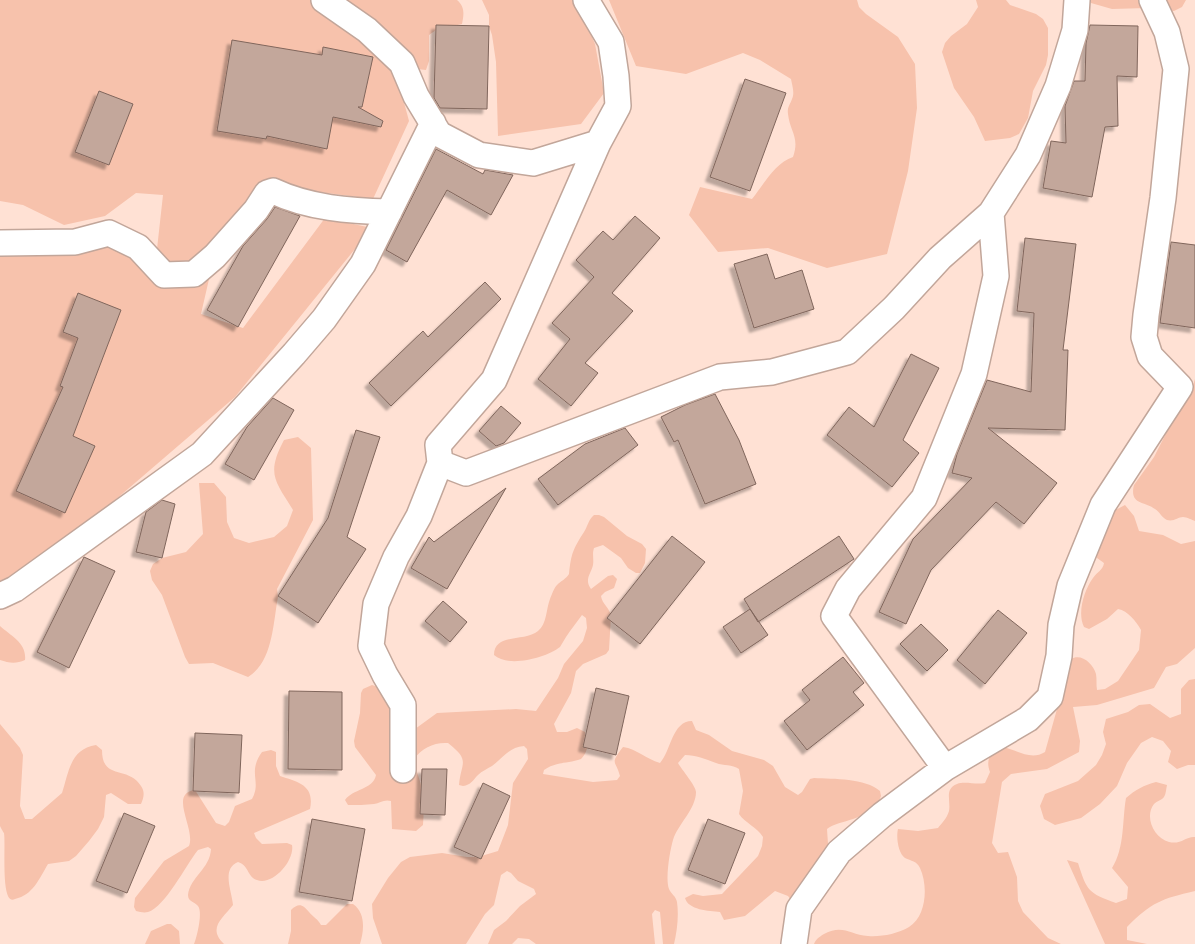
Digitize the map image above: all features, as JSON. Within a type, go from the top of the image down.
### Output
[{"type":"street","points":[[324,0],[367,30],[402,64],[416,96],[439,134],[479,155],[533,163],[598,142]]},
{"type":"street","points":[[403,770],[404,705],[371,646],[376,604],[396,557],[419,516],[440,464],[438,445],[494,380],[598,142],[618,106],[617,83],[611,42],[586,0]]},
{"type":"street","points":[[440,464],[466,472],[720,377],[772,372],[847,352],[894,308],[940,258],[991,213],[1028,155],[1058,86],[1075,30],[1077,0]]},
{"type":"street","points":[[794,944],[799,909],[840,852],[882,815],[945,768],[1028,719],[1050,697],[1059,656],[1061,625],[1070,586],[1103,505],[1180,387],[1150,356],[1144,337],[1163,198],[1176,69],[1167,32],[1152,0]]},
{"type":"street","points":[[0,596],[15,589],[202,454],[294,354],[324,319],[363,264],[433,123]]},
{"type":"street","points":[[0,243],[75,242],[109,233],[138,247],[164,275],[194,274],[214,256],[256,210],[267,193],[273,191],[291,199],[329,207],[389,212]]},
{"type":"street","points":[[945,768],[834,616],[848,589],[924,498],[974,374],[996,276],[991,213]]},
{"type":"shaded area","points":[[0,0],[457,0],[463,8],[463,14],[462,24],[436,30],[429,35],[429,61],[426,70],[417,69],[402,95],[409,121],[373,199],[266,185],[215,253],[201,314],[243,328],[325,218],[372,228],[235,397],[100,513],[0,586],[0,247],[49,256],[117,245],[145,273],[157,249],[163,195],[136,193],[105,216],[64,225],[23,205],[0,201]]},
{"type":"shaded area","points":[[482,0],[576,0],[595,44],[604,93],[581,124],[498,136],[496,62],[489,26],[489,15]]},
{"type":"shaded area","points":[[609,0],[857,0],[859,7],[866,14],[898,37],[915,64],[917,108],[908,171],[887,254],[827,268],[768,248],[718,252],[689,215],[700,187],[752,199],[775,169],[793,157],[795,139],[788,112],[793,97],[791,79],[760,60],[743,53],[686,74],[636,66]]},
{"type":"shaded area","points":[[976,0],[1006,0],[1010,5],[1036,14],[1043,19],[1048,28],[1046,65],[1033,91],[1028,118],[1019,134],[1010,138],[985,141],[974,117],[954,88],[942,52],[945,43],[951,36],[967,24],[978,7]]},
{"type":"shaded area","points":[[1090,0],[1186,0],[1182,7],[1174,11],[1147,8],[1112,9],[1091,3]]},
{"type":"shaded area","points":[[1195,379],[1195,521],[1183,517],[1167,520],[1151,506],[1136,499],[1133,491],[1134,485],[1154,457],[1177,412],[1188,400]]},
{"type":"shaded area","points":[[298,437],[311,448],[313,520],[277,589],[278,597],[271,641],[263,662],[248,677],[213,663],[189,664],[162,595],[152,580],[150,571],[153,564],[162,558],[186,552],[203,534],[199,483],[214,483],[226,497],[227,522],[234,538],[249,543],[274,537],[287,526],[293,510],[277,484],[274,469],[278,452],[284,440]]},
{"type":"shaded area","points":[[1125,505],[1134,516],[1139,531],[1163,535],[1181,544],[1195,541],[1195,648],[1177,664],[1166,667],[1154,688],[1097,705],[1073,707],[1080,741],[1079,752],[1047,769],[1011,774],[1002,782],[992,843],[998,853],[1008,852],[1017,877],[1018,901],[1023,912],[1048,938],[1061,944],[814,944],[819,937],[831,931],[842,930],[873,936],[884,935],[909,927],[915,922],[924,900],[923,875],[919,866],[905,858],[899,849],[897,840],[898,829],[918,831],[938,828],[949,811],[949,792],[953,786],[960,783],[985,783],[990,772],[988,763],[990,756],[999,749],[1003,747],[1029,755],[1045,752],[1071,659],[1075,657],[1083,658],[1092,666],[1096,674],[1097,690],[1105,689],[1118,681],[1139,650],[1141,630],[1131,617],[1118,609],[1107,619],[1089,629],[1084,627],[1081,609],[1084,595],[1090,583],[1104,563],[1097,558],[1095,553],[1108,514]]},
{"type":"shaded area","points":[[594,515],[604,517],[627,536],[642,544],[646,549],[645,563],[640,573],[636,573],[628,568],[621,558],[603,545],[594,548],[593,565],[588,579],[591,589],[608,576],[613,575],[617,579],[614,588],[601,596],[611,616],[609,650],[606,654],[583,664],[576,671],[571,693],[554,724],[557,732],[567,732],[577,728],[585,732],[587,750],[581,759],[553,765],[544,770],[543,774],[593,782],[617,780],[620,776],[615,760],[623,747],[660,763],[676,731],[685,722],[692,721],[696,730],[709,735],[732,751],[764,760],[773,766],[785,787],[798,795],[810,779],[814,778],[858,781],[880,791],[881,796],[877,806],[859,817],[835,824],[827,829],[829,859],[791,900],[788,896],[775,891],[745,916],[724,920],[720,912],[694,907],[685,898],[693,894],[703,896],[722,894],[758,856],[763,837],[758,830],[739,814],[743,791],[739,769],[697,756],[685,755],[678,763],[696,792],[690,810],[675,834],[669,857],[668,884],[678,907],[674,944],[663,944],[660,912],[655,910],[652,914],[655,944],[536,944],[529,939],[518,938],[512,944],[488,944],[494,930],[536,894],[534,889],[518,881],[507,871],[501,875],[494,905],[485,914],[466,944],[382,944],[373,918],[372,904],[388,878],[401,862],[410,857],[442,853],[478,857],[498,851],[508,825],[513,783],[528,759],[527,749],[524,746],[514,748],[470,783],[463,786],[459,785],[463,762],[460,754],[448,743],[429,746],[414,759],[423,795],[423,825],[416,831],[392,829],[391,801],[376,804],[348,805],[345,800],[348,796],[371,784],[376,775],[355,747],[354,741],[360,713],[361,693],[363,689],[372,685],[390,691],[415,729],[437,713],[516,709],[536,711],[558,678],[564,664],[583,641],[587,628],[586,618],[582,615],[560,647],[537,658],[508,661],[494,655],[495,648],[504,641],[532,634],[541,628],[553,591],[569,574],[575,547]]},
{"type":"shaded area","points":[[0,626],[21,644],[25,660],[12,663],[0,660]]},
{"type":"shaded area","points":[[1195,679],[1195,765],[1188,765],[1177,769],[1168,762],[1171,751],[1163,741],[1152,737],[1141,743],[1127,763],[1117,786],[1100,804],[1081,818],[1055,825],[1044,819],[1040,806],[1045,794],[1078,781],[1096,765],[1106,744],[1103,732],[1106,719],[1128,712],[1139,705],[1150,704],[1170,718],[1181,714],[1181,689],[1189,680]]},
{"type":"shaded area","points":[[0,724],[20,748],[23,755],[20,806],[25,819],[32,819],[62,793],[72,763],[76,756],[87,747],[96,745],[102,750],[106,766],[136,780],[144,792],[141,804],[128,804],[111,793],[106,795],[104,817],[98,829],[76,856],[69,861],[48,864],[31,890],[15,899],[10,899],[5,885],[4,833],[0,826]]},
{"type":"shaded area","points":[[271,750],[276,752],[276,766],[280,776],[299,783],[307,790],[311,801],[310,809],[254,833],[262,844],[287,843],[292,845],[290,858],[276,876],[263,881],[257,880],[251,876],[242,864],[238,862],[233,865],[230,870],[229,881],[233,905],[218,923],[217,928],[219,938],[224,944],[194,944],[200,913],[198,906],[189,899],[188,895],[192,883],[204,868],[210,856],[211,849],[208,847],[198,850],[168,894],[155,909],[148,912],[136,911],[134,907],[135,898],[164,861],[189,846],[189,830],[183,805],[187,793],[195,790],[216,823],[225,826],[229,822],[235,806],[252,799],[256,787],[255,771],[258,759],[262,752]]},
{"type":"shaded area","points":[[1156,782],[1167,785],[1166,793],[1151,809],[1150,821],[1155,832],[1169,842],[1173,843],[1195,837],[1195,891],[1165,899],[1143,912],[1127,927],[1127,940],[1147,944],[1105,944],[1067,860],[1078,863],[1084,880],[1094,893],[1116,903],[1127,899],[1128,887],[1112,868],[1121,843],[1126,798],[1140,788]]},
{"type":"shaded area","points":[[347,904],[353,904],[362,917],[363,928],[360,944],[288,944],[291,931],[291,910],[299,905],[303,906],[321,925],[326,925]]},
{"type":"shaded area","points":[[171,924],[179,931],[180,944],[145,944],[151,931]]},
{"type":"building","points":[[436,25],[489,26],[487,109],[440,108],[434,98]]},
{"type":"building","points":[[1090,25],[1138,26],[1137,77],[1117,76],[1118,126],[1105,127],[1092,197],[1043,188],[1051,141],[1066,143],[1065,106],[1074,81],[1085,81],[1086,43]]},
{"type":"building","points":[[232,40],[322,55],[323,47],[373,57],[362,107],[358,107],[383,121],[381,127],[333,117],[327,149],[267,136],[266,139],[217,131]]},
{"type":"building","points":[[745,79],[786,93],[750,191],[710,177]]},
{"type":"building","points":[[99,91],[133,104],[109,165],[75,152]]},
{"type":"building","points":[[436,149],[483,174],[485,170],[513,175],[491,215],[447,190],[407,262],[386,250]]},
{"type":"building","points":[[275,207],[300,216],[238,327],[207,310],[243,246]]},
{"type":"building","points":[[635,216],[660,238],[612,293],[633,311],[585,363],[598,373],[571,406],[538,379],[570,339],[552,323],[594,277],[576,260],[603,231],[613,240]]},
{"type":"building","points":[[1025,238],[1076,244],[1063,350],[1068,350],[1065,430],[988,428],[1057,483],[1024,524],[996,502],[931,570],[906,624],[879,612],[913,539],[972,478],[952,473],[957,454],[987,380],[1031,392],[1034,313],[1017,311]]},
{"type":"building","points":[[1171,242],[1195,245],[1195,328],[1160,323]]},
{"type":"building","points":[[767,254],[775,279],[802,270],[814,309],[754,328],[734,264]]},
{"type":"building","points":[[485,282],[501,299],[391,406],[369,383],[423,331],[428,337]]},
{"type":"building","points":[[78,293],[121,310],[73,436],[95,446],[65,513],[16,491],[63,387],[60,386],[78,338],[63,332]]},
{"type":"building","points":[[911,354],[939,368],[903,440],[919,453],[892,487],[827,435],[849,407],[874,427]]},
{"type":"building","points":[[715,394],[739,440],[756,484],[705,504],[678,440],[674,442],[661,417],[685,405]]},
{"type":"building","points":[[273,398],[294,410],[254,480],[225,464],[247,427]]},
{"type":"building","points":[[501,406],[521,423],[504,443],[496,446],[479,431]]},
{"type":"building","points":[[625,428],[638,445],[558,505],[538,479],[585,444]]},
{"type":"building","points":[[356,430],[380,437],[347,537],[366,549],[318,623],[278,596],[328,518]]},
{"type":"building","points":[[506,488],[447,589],[411,568],[429,537],[434,542]]},
{"type":"building","points":[[162,500],[175,504],[162,558],[136,552],[146,512]]},
{"type":"building","points":[[672,536],[705,562],[640,644],[607,618]]},
{"type":"building","points":[[839,536],[854,559],[758,622],[744,599]]},
{"type":"building","points":[[84,557],[115,571],[69,668],[37,652]]},
{"type":"building","points":[[443,601],[467,622],[450,642],[425,621]]},
{"type":"building","points":[[750,609],[768,635],[741,653],[723,627]]},
{"type":"building","points":[[998,610],[1027,633],[985,684],[957,660]]},
{"type":"building","points":[[921,624],[948,650],[927,671],[900,644]]},
{"type":"building","points":[[843,657],[864,683],[853,692],[864,705],[807,750],[784,721],[810,700],[802,690]]},
{"type":"building","points":[[596,688],[629,696],[616,755],[583,747]]},
{"type":"building","points":[[289,691],[342,692],[342,770],[288,769]]},
{"type":"building","points":[[195,733],[242,735],[239,793],[193,791]]},
{"type":"building","points":[[422,769],[447,769],[445,815],[420,814]]},
{"type":"building","points":[[483,783],[510,796],[481,859],[454,847]]},
{"type":"building","points":[[124,813],[155,826],[127,893],[96,881]]},
{"type":"building","points":[[312,819],[365,829],[352,901],[299,892]]},
{"type":"building","points":[[708,819],[745,833],[725,884],[688,870]]}]
